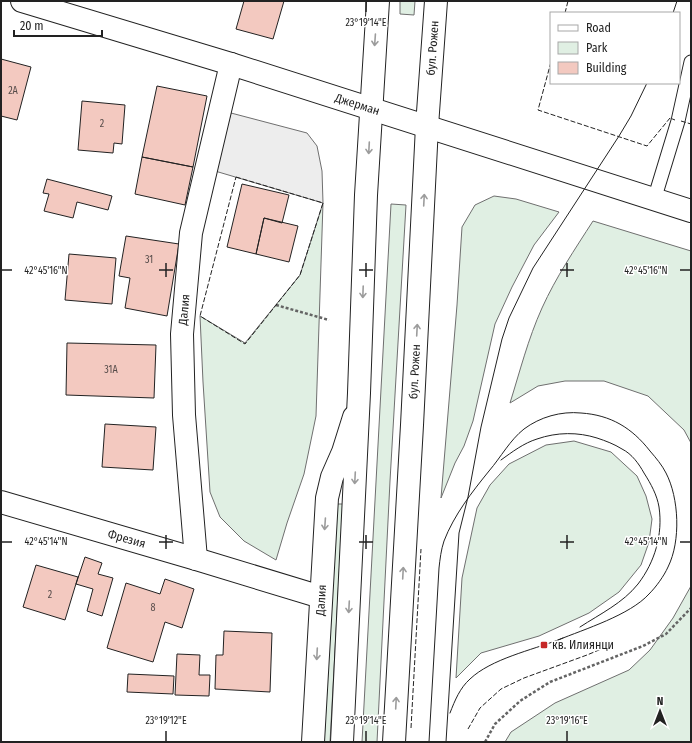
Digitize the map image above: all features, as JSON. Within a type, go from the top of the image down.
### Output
[{"type":"street","name":"Джерман","points":[[22,1],[231,64],[691,211]]},
{"type":"street","points":[[342,742],[371,109],[378,1]]},
{"type":"street","name":"бул. Рожен","points":[[394,742],[427,126],[436,1]]},
{"type":"street","name":"Далия","points":[[196,559],[184,414],[182,334],[191,233],[231,64]]},
{"type":"street","name":"Далия","points":[[312,742],[327,498],[332,477],[351,430],[359,392]]},
{"type":"street","name":"Фрезия","points":[[1,502],[321,597]]},
{"type":"lane","points":[[654,200],[678,121],[691,62]]},
{"type":"path","points":[[276,306],[329,320]]},
{"type":"path","points":[[486,742],[495,724],[520,701],[550,682],[642,646],[666,634],[691,608]]},
{"type":"green space","points":[[400,1],[415,1],[414,15],[400,14]]},
{"type":"green space","points":[[494,196],[516,199],[559,212],[534,245],[495,324],[473,421],[464,446],[455,463],[441,498],[462,227],[475,205]]},
{"type":"green space","points":[[323,203],[316,416],[304,474],[276,560],[244,541],[220,517],[210,492],[200,316],[245,343],[300,275]]},
{"type":"green space","points":[[391,204],[406,205],[377,742],[362,742]]},
{"type":"green space","points":[[593,221],[691,251],[691,443],[684,430],[648,396],[604,381],[565,381],[538,386],[510,403],[528,343],[547,297]]},
{"type":"green space","points":[[574,441],[611,452],[637,476],[646,496],[652,519],[649,542],[641,565],[619,592],[589,613],[539,636],[481,653],[456,678],[462,578],[477,508],[490,485],[509,464],[546,445]]},
{"type":"green space","points":[[337,504],[343,504],[330,742],[324,742]]},
{"type":"green space","points":[[691,586],[691,742],[505,742],[511,732],[555,703],[629,670],[650,650],[673,618]]},
{"type":"shaded area","points":[[231,113],[307,133],[317,146],[322,171],[323,203],[215,171]]},
{"type":"building","points":[[244,1],[284,1],[273,39],[236,29]]},
{"type":"building","points":[[1,59],[31,67],[17,120],[1,116]]},
{"type":"building","points":[[157,86],[207,96],[193,167],[142,157]]},
{"type":"building","points":[[82,101],[125,105],[122,144],[114,143],[113,153],[78,150]]},
{"type":"building","points":[[142,157],[193,167],[185,205],[135,194]]},
{"type":"building","points":[[47,179],[112,196],[108,210],[77,202],[73,218],[44,211],[49,194],[43,193]]},
{"type":"building","points":[[242,184],[289,195],[282,223],[264,218],[256,254],[227,247]]},
{"type":"building","points":[[264,218],[298,226],[289,262],[256,254]]},
{"type":"building","points":[[126,236],[179,244],[167,316],[125,308],[130,278],[119,276]]},
{"type":"building","points":[[69,254],[116,258],[112,304],[65,300]]},
{"type":"building","points":[[67,343],[156,345],[154,398],[66,395]]},
{"type":"building","points":[[105,424],[156,427],[153,470],[102,467]]},
{"type":"building","points":[[85,557],[102,563],[98,574],[113,578],[102,616],[87,611],[93,589],[76,584]]},
{"type":"building","points":[[36,565],[78,577],[65,620],[23,607]]},
{"type":"building","points":[[165,579],[194,589],[182,628],[165,622],[153,662],[107,648],[126,583],[160,594]]},
{"type":"building","points":[[224,631],[272,633],[270,692],[215,689],[216,655],[223,655]]},
{"type":"building","points":[[177,654],[200,655],[199,675],[210,675],[209,696],[175,695]]},
{"type":"building","points":[[128,674],[174,676],[173,694],[127,692]]},
{"type":"tram line","points":[[673,12],[677,1]]},
{"type":"tram line","points":[[446,742],[459,533],[468,497],[481,427],[502,339],[509,318],[533,268],[619,136],[631,116],[647,84]]},
{"type":"tram line","points":[[429,742],[439,568],[442,548],[448,531],[470,496],[519,433],[537,421],[558,414],[592,414],[611,420],[628,429],[643,443],[663,467],[674,495],[677,532],[672,557],[668,567],[660,581],[641,602],[606,621],[558,640]]},
{"type":"tram line","points":[[501,460],[523,445],[552,435],[575,434],[590,436],[613,444],[626,451],[640,466],[649,481],[657,498],[660,517],[659,537],[649,566],[632,591],[611,608],[580,627]]},
{"type":"tram line","points":[[450,713],[463,686],[479,672],[512,656],[563,638]]},
{"type":"fence","points":[[565,12],[568,1]]},
{"type":"fence","points":[[550,66],[538,110],[647,146],[670,118],[675,120]]},
{"type":"fence","points":[[681,121],[691,124]]},
{"type":"fence","points":[[236,177],[323,203],[300,275],[245,344],[200,316],[236,177]]},
{"type":"fence","points":[[411,728],[421,549]]},
{"type":"fence","points":[[468,729],[480,708],[501,689],[524,678],[611,645]]},
{"type":"place","name":"кв. Илиянци","points":[[544,645]]}]
